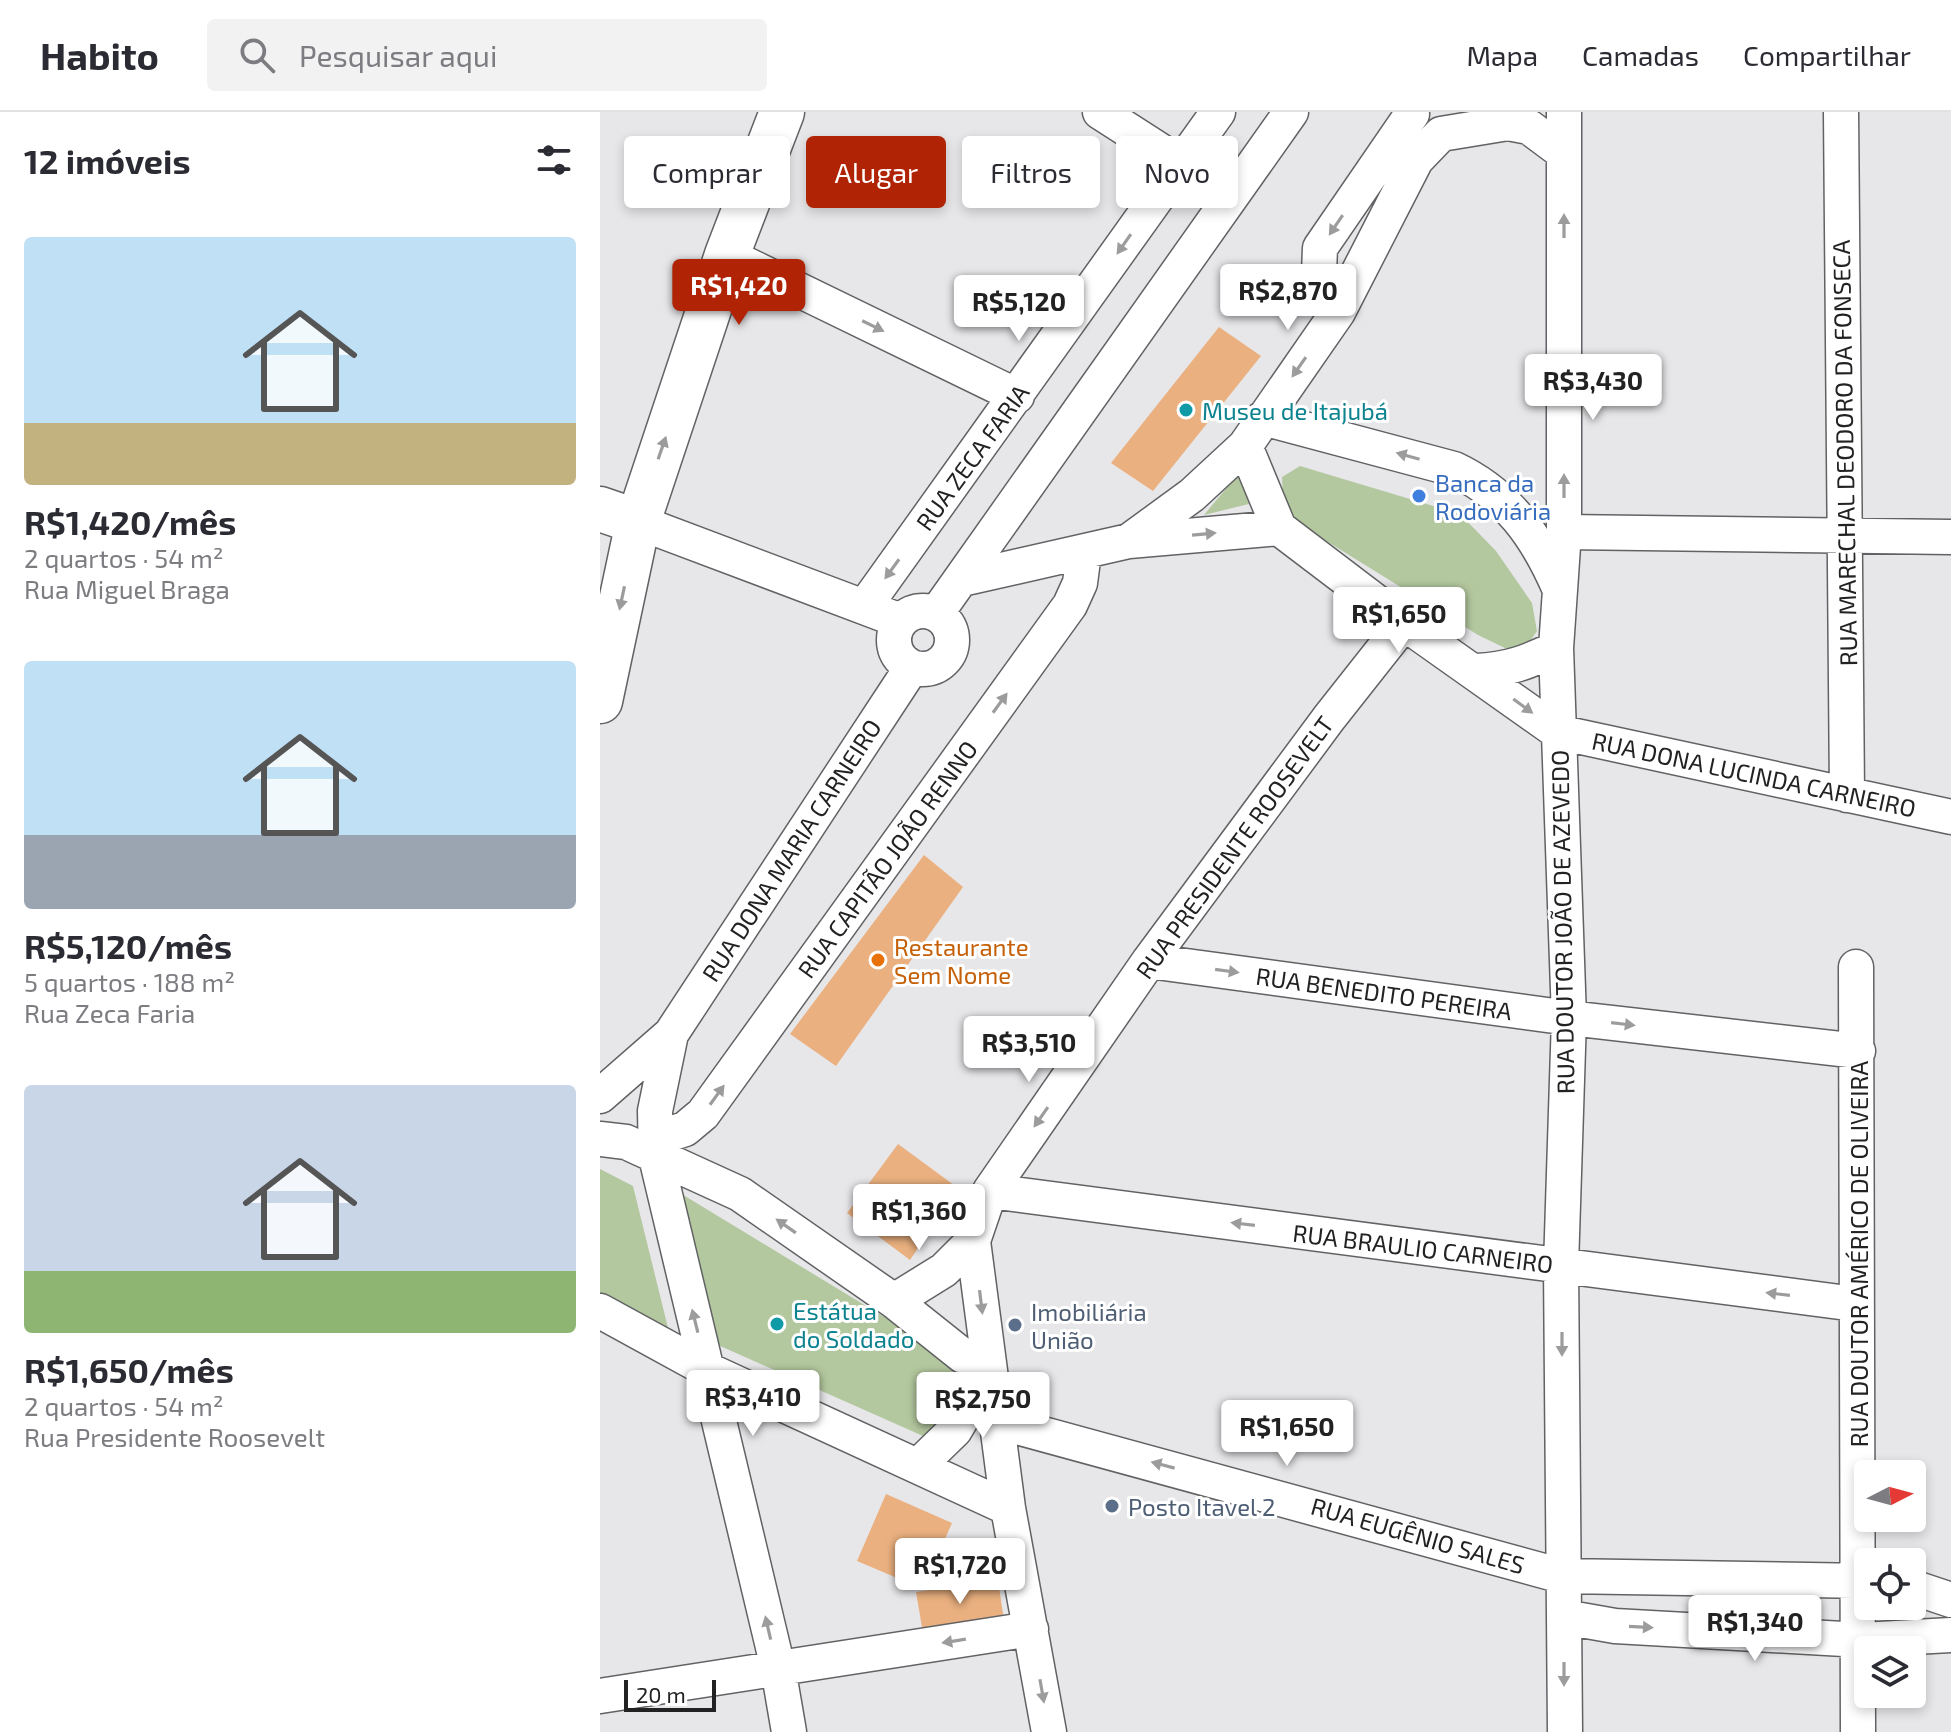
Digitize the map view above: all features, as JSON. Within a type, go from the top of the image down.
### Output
[{"type":"main road","points":[[600,701],[619,515],[727,255],[782,112]]},
{"type":"street","points":[[1100,112],[1137,136]]},
{"type":"street","name":"RUA ZECA FARIA","points":[[1201,136],[1218,112]]},
{"type":"street","points":[[936,614],[1291,112]]},
{"type":"street","name":"RUA DOUTOR JOÃO DE AZEVEDO","points":[[1564,112],[1564,532],[1556,648],[1569,1018],[1561,1266],[1565,1732]]},
{"type":"street","name":"RUA MARECHAL DEODORO DA FONSECA","points":[[1841,112],[1847,795]]},
{"type":"street","points":[[1338,312],[1319,273],[1320,248],[1416,113]]},
{"type":"street","points":[[1129,541],[1192,495],[1254,432],[1338,312],[1416,160],[1441,134],[1496,118],[1529,127],[1564,153]]},
{"type":"street","name":"RUA ZECA FARIA","points":[[865,606],[1150,208]]},
{"type":"street","points":[[727,255],[1017,396]]},
{"type":"street","points":[[1254,432],[1279,528],[1404,623],[1476,671],[1558,732]]},
{"type":"street","points":[[1254,432],[1454,469],[1483,483],[1530,533],[1548,561],[1561,595]]},
{"type":"street","points":[[619,515],[901,621]]},
{"type":"street","points":[[962,579],[1129,541],[1279,528]]},
{"type":"street","points":[[1564,532],[1951,537]]},
{"type":"street","name":"RUA CAPITÃO JOÃO RENNO","points":[[656,1148],[703,1114],[1070,605],[1080,583],[1084,552]]},
{"type":"street","points":[[917,612],[936,614],[950,629],[951,648],[940,664],[931,668],[912,667],[898,655],[895,647],[901,621],[917,612]]},
{"type":"street","name":"RUA PRESIDENTE ROOSEVELT","points":[[973,1241],[990,1191],[1149,961],[1329,718],[1404,623]]},
{"type":"street","points":[[1476,671],[1516,666],[1556,648]]},
{"type":"street","name":"RUA DONA MARIA CARNEIRO","points":[[600,1096],[671,1034],[912,667]]},
{"type":"street","name":"RUA DONA LUCINDA CARNEIRO","points":[[1558,732],[1951,817]]},
{"type":"street","name":"RUA BENEDITO PEREIRA","points":[[1149,961],[1569,1018],[1858,1051]]},
{"type":"street","name":"RUA DOUTOR AMÉRICO DE OLIVEIRA","points":[[1856,967],[1855,1304],[1863,1548]]},
{"type":"street","name":"RUA DONA MARIA CARNEIRO","points":[[671,1034],[655,1111],[656,1148],[778,1668],[789,1732]]},
{"type":"street","points":[[600,1139],[656,1148],[740,1194],[894,1301],[963,1356],[989,1368]]},
{"type":"street","name":"RUA BRAULIO CARNEIRO","points":[[990,1191],[1855,1304]]},
{"type":"street","points":[[894,1301],[944,1270],[973,1241]]},
{"type":"street","points":[[973,1241],[1008,1508],[1049,1732]]},
{"type":"street","points":[[600,1311],[708,1370],[1008,1508]]},
{"type":"street","points":[[919,1465],[955,1430],[989,1368]]},
{"type":"street","name":"RUA EUGÊNIO SALES","points":[[995,1421],[1562,1576],[1854,1580]]},
{"type":"street","points":[[1926,1592],[1951,1600]]},
{"type":"street","points":[[1564,1617],[1615,1626],[1854,1640]]},
{"type":"street","points":[[600,1696],[1031,1629]]},
{"type":"street","points":[[1926,1636],[1951,1635]]},
{"type":"street","name":"RUA DOUTOR AMÉRICO DE OLIVEIRA","points":[[1858,1732],[1859,1708]]},
{"type":"green space","points":[[1300,466],[1460,514],[1496,551],[1532,603],[1537,631],[1528,644],[1509,650],[1478,635],[1299,524],[1283,500],[1282,477]]},
{"type":"green space","points":[[1244,467],[1257,502],[1204,515]]},
{"type":"green space","points":[[600,1169],[633,1186],[670,1336],[600,1300]]},
{"type":"green space","points":[[680,1193],[965,1366],[965,1409],[932,1440],[718,1345]]},
{"type":"building","name":"Museu de Itajubá","points":[[1219,327],[1261,356],[1153,491],[1111,463]]},
{"type":"building","name":"Restaurante Sem Nome","points":[[924,855],[963,887],[836,1066],[790,1034]]},
{"type":"building","points":[[898,1144],[958,1188],[910,1260],[847,1213]]},
{"type":"building","points":[[886,1494],[952,1523],[923,1589],[857,1561]]},
{"type":"building","points":[[998,1580],[1004,1621],[923,1633],[916,1592]]},
{"type":"place","name":"Museu de Itajubá","points":[[1186,410]]},
{"type":"place","name":"Banca da Rodoviária","points":[[1419,496]]},
{"type":"place","name":"Restaurante Sem Nome","points":[[878,960]]},
{"type":"place","name":"Estátua do Soldado","points":[[777,1324]]},
{"type":"place","name":"Imobiliária União","points":[[1015,1325]]},
{"type":"place","name":"Posto Itavel 2","points":[[1112,1506]]}]
